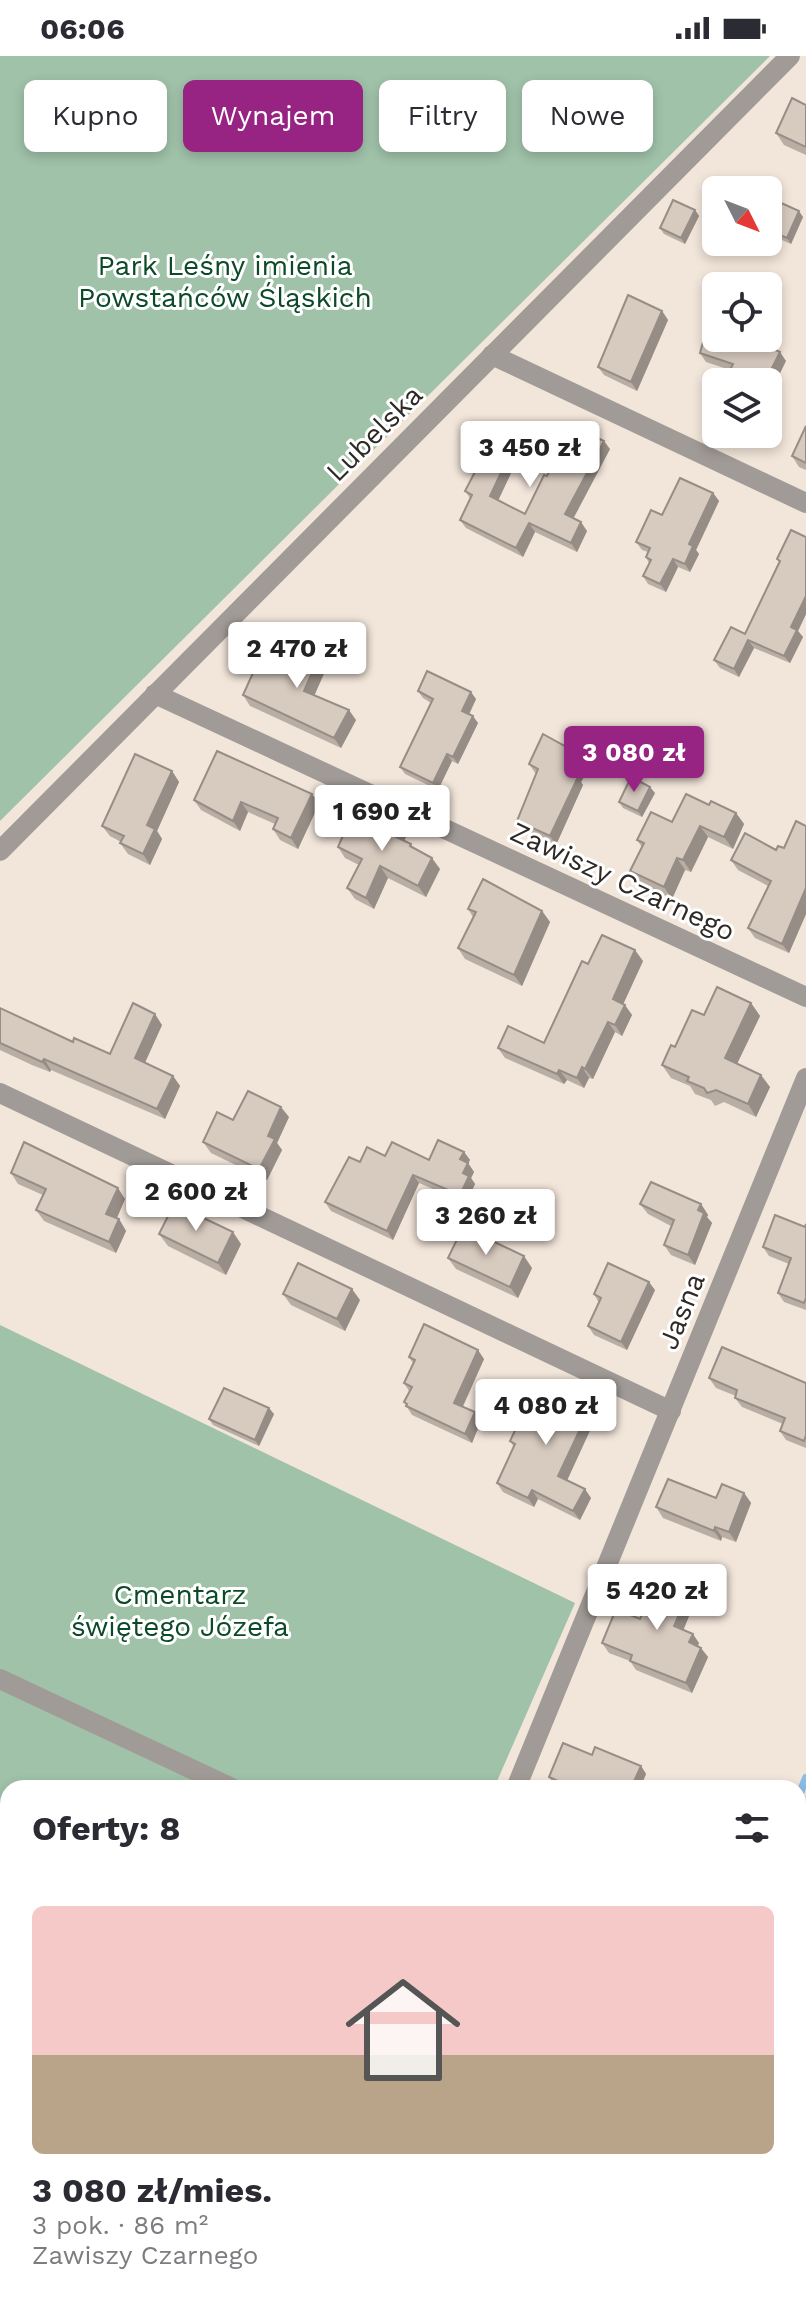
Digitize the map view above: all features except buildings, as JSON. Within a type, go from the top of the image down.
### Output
[{"type":"street","name":"Lubelska","points":[[0,851],[790,56]]},
{"type":"street","points":[[492,355],[806,503]]},
{"type":"street","name":"Zawiszy Czarnego","points":[[155,694],[806,997]]},
{"type":"street","name":"Jasna","points":[[519,1780],[806,1078]]},
{"type":"street","points":[[0,1093],[671,1411]]},
{"type":"street","points":[[0,1679],[215,1780]]},
{"type":"green space","name":"Park Leśny imienia Powstańców Śląskich","points":[[0,56],[770,56],[0,821]]},
{"type":"green space","name":"Cmentarz świętego Józefa","points":[[0,1325],[575,1603],[498,1780],[0,1780]]}]
